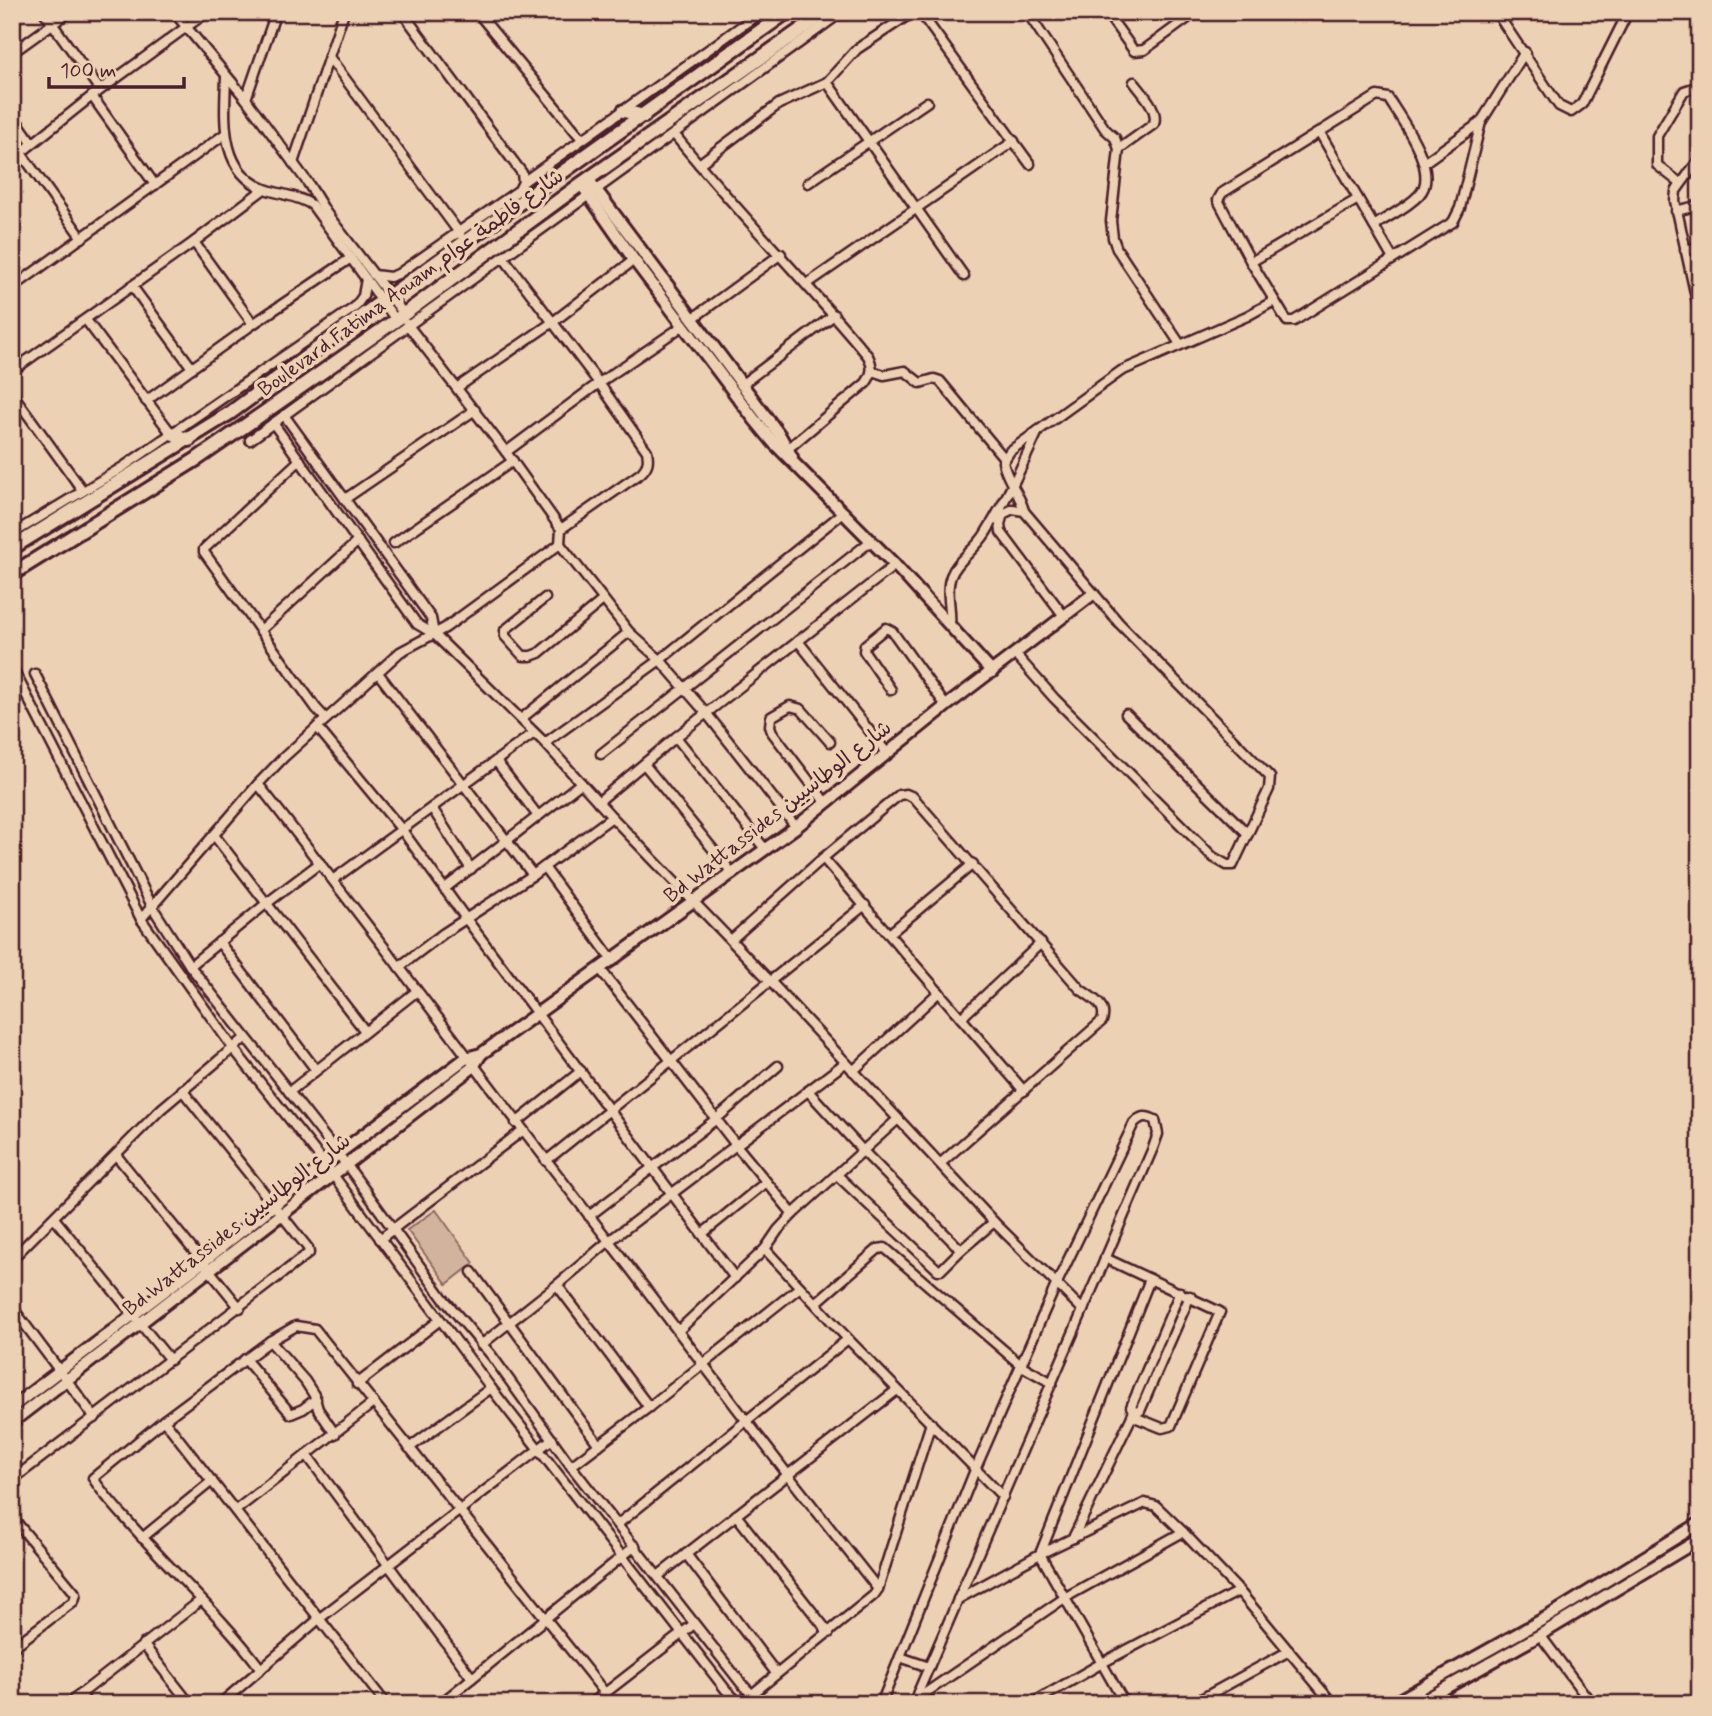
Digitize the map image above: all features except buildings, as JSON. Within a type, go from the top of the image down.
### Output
[{"type":"main road","name":"Boulevard Fatima Aouam شارع فاطمة عوام","points":[[12,548],[230,413],[386,298],[462,237],[644,116],[787,12]]},
{"type":"main road","name":"Boulevard Fatima Aouam شارع فاطمة عوام","points":[[12,574],[197,459],[402,319],[588,187],[826,12]]},
{"type":"main road","points":[[624,111],[644,116]]},
{"type":"main road","points":[[265,412],[273,423]]},
{"type":"main road","points":[[171,433],[189,440]]},
{"type":"street","points":[[44,12],[100,90]]},
{"type":"street","points":[[12,53],[69,12]]},
{"type":"street","points":[[174,12],[246,99],[370,277],[513,461],[561,528],[559,544],[629,632],[660,660],[706,714],[796,827]]},
{"type":"street","points":[[12,160],[92,96],[207,12]]},
{"type":"street","points":[[246,99],[276,12]]},
{"type":"street","points":[[293,163],[345,12]]},
{"type":"street","points":[[402,12],[522,173],[523,182]]},
{"type":"street","points":[[477,12],[582,139]]},
{"type":"street","points":[[226,76],[225,134],[228,149],[240,170],[264,189],[295,197],[312,205],[351,258],[370,277],[390,277],[462,237],[519,190],[523,182],[761,12]]},
{"type":"street","points":[[250,440],[402,319],[503,257],[588,187],[674,134],[842,12]]},
{"type":"street","points":[[699,164],[779,104],[827,82],[857,49],[913,12]]},
{"type":"street","points":[[920,12],[1030,164]]},
{"type":"street","points":[[1027,12],[1105,130],[1115,138],[1119,149],[1111,220],[1113,238],[1117,249],[1180,344]]},
{"type":"street","points":[[1106,12],[1133,51],[1144,50],[1192,15],[1192,12]]},
{"type":"street","points":[[1496,12],[1565,111],[1574,111],[1582,104],[1628,12]]},
{"type":"street","points":[[1374,226],[1421,194],[1424,183],[1425,162],[1388,97],[1384,96],[1377,96],[1218,197],[1218,204],[1274,301],[1287,321],[1294,321],[1446,227],[1457,216],[1480,122],[1525,52]]},
{"type":"street","points":[[329,57],[462,237]]},
{"type":"street","points":[[827,82],[964,276]]},
{"type":"street","points":[[1119,149],[1154,124],[1156,118],[1154,110],[1134,82]]},
{"type":"street","points":[[1680,183],[1657,165],[1657,136],[1684,91],[1693,88],[1700,92]]},
{"type":"street","points":[[92,96],[155,185]]},
{"type":"street","points":[[808,183],[927,102]]},
{"type":"street","points":[[12,114],[32,143]]},
{"type":"street","points":[[1425,162],[1480,122]]},
{"type":"street","points":[[1320,133],[1393,259]]},
{"type":"street","points":[[12,288],[225,134]]},
{"type":"street","points":[[674,134],[868,355],[872,372],[866,383],[786,450]]},
{"type":"street","points":[[807,284],[1014,141]]},
{"type":"street","points":[[20,153],[82,238]]},
{"type":"street","points":[[1700,158],[1675,191],[1676,211],[1700,316]]},
{"type":"street","points":[[588,187],[634,260],[741,385],[795,463],[895,565],[992,672]]},
{"type":"street","points":[[588,187],[688,322],[754,419],[786,450]]},
{"type":"street","points":[[12,372],[264,189]]},
{"type":"street","points":[[1251,262],[1358,199]]},
{"type":"street","points":[[1676,211],[1700,205]]},
{"type":"street","points":[[194,242],[253,324]]},
{"type":"street","points":[[1685,250],[1700,247]]},
{"type":"street","points":[[506,452],[781,254]]},
{"type":"street","points":[[503,257],[599,383],[647,452],[648,463],[641,473],[561,528]]},
{"type":"street","points":[[146,401],[351,258]]},
{"type":"street","points":[[458,387],[552,322],[634,260]]},
{"type":"street","points":[[12,534],[171,433],[355,307],[363,296],[370,277]]},
{"type":"street","points":[[132,286],[192,368]]},
{"type":"street","points":[[1004,458],[1039,429],[1121,371],[1247,316],[1274,301]]},
{"type":"street","points":[[741,385],[834,315]]},
{"type":"street","points":[[86,320],[171,433]]},
{"type":"street","points":[[872,372],[884,375],[905,371],[920,383],[937,379],[1004,458],[1005,471],[1024,511],[1119,623],[1268,773],[1271,781],[1269,789],[1233,865],[1221,863],[1054,698],[1015,654]]},
{"type":"street","points":[[12,393],[83,491]]},
{"type":"street","points":[[345,499],[474,410]]},
{"type":"street","points":[[284,415],[430,618],[434,634]]},
{"type":"street","points":[[273,423],[417,624],[434,634],[545,743],[994,1222],[1083,1310]]},
{"type":"street","points":[[950,625],[948,590],[951,575],[984,536],[1013,486],[1039,429]]},
{"type":"street","points":[[300,460],[204,549],[204,552],[326,719]]},
{"type":"street","points":[[394,543],[513,461]]},
{"type":"street","points":[[1024,511],[1013,509],[1003,514],[1001,532],[1064,616]]},
{"type":"street","points":[[545,743],[660,660],[844,512]]},
{"type":"street","points":[[261,631],[358,541]]},
{"type":"street","points":[[601,754],[871,541]]},
{"type":"street","points":[[141,919],[258,784],[400,652],[445,628],[559,544]]},
{"type":"street","points":[[598,802],[676,737],[895,565]]},
{"type":"street","name":"Bd Wattassides شارع الوطاسيين","points":[[12,1422],[142,1325],[207,1266],[278,1210],[333,1175],[481,1054],[796,827],[946,706],[1093,593]]},
{"type":"street","points":[[545,598],[505,630],[505,636],[523,656],[539,653],[603,600]]},
{"type":"street","points":[[891,690],[864,651],[865,645],[886,628],[892,631],[946,706]]},
{"type":"street","points":[[521,719],[629,632]]},
{"type":"street","points":[[798,641],[887,753]]},
{"type":"street","points":[[12,667],[141,919],[233,1048],[325,1164],[491,1388],[726,1690],[740,1704],[870,1599],[878,1589],[931,1423]]},
{"type":"street","points":[[378,673],[533,875]]},
{"type":"street","points":[[35,674],[153,908],[190,966],[346,1164],[392,1230],[443,1298],[492,1356],[571,1466],[694,1624],[761,1704]]},
{"type":"street","points":[[825,802],[772,732],[771,717],[790,706],[798,707],[830,743]]},
{"type":"street","points":[[1126,714],[1248,834]]},
{"type":"street","points":[[317,727],[402,830],[735,1278]]},
{"type":"street","points":[[334,879],[534,733]]},
{"type":"street","points":[[676,737],[765,849]]},
{"type":"street","points":[[496,761],[538,816]]},
{"type":"street","points":[[65,771],[79,763]]},
{"type":"street","points":[[644,764],[733,874]]},
{"type":"street","points":[[444,889],[581,783]]},
{"type":"street","points":[[258,784],[334,879],[522,1131],[878,1589]]},
{"type":"street","points":[[731,940],[899,795],[913,797],[1080,989],[1102,1006],[1104,1016],[1102,1021],[941,1163]]},
{"type":"street","points":[[432,808],[471,869]]},
{"type":"street","points":[[399,967],[612,817]]},
{"type":"street","points":[[214,835],[365,1031]]},
{"type":"street","points":[[823,858],[1024,1091]]},
{"type":"street","points":[[190,966],[320,863]]},
{"type":"street","points":[[889,934],[973,864]]},
{"type":"street","points":[[544,867],[613,961]]},
{"type":"street","points":[[546,1161],[864,905]]},
{"type":"street","points":[[219,942],[316,1070]]},
{"type":"street","points":[[961,1018],[1041,943]]},
{"type":"street","points":[[601,970],[715,1120],[793,1214]]},
{"type":"street","points":[[289,1092],[417,991]]},
{"type":"street","points":[[853,1071],[939,992]]},
{"type":"street","points":[[12,1259],[182,1090],[246,1038]]},
{"type":"street","name":"Bd Wattassides شارع الوطاسيين","points":[[278,1210],[338,1154],[470,1063]]},
{"type":"street","points":[[481,1345],[609,1241],[845,1063]]},
{"type":"street","points":[[589,1216],[715,1120],[778,1066]]},
{"type":"street","points":[[516,1123],[581,1071]]},
{"type":"street","points":[[12,1480],[309,1253],[308,1248],[182,1090]]},
{"type":"street","points":[[808,1091],[961,1250]]},
{"type":"street","points":[[881,1704],[975,1470],[1056,1285],[1134,1123],[1149,1116],[1155,1119],[1157,1134],[957,1600],[929,1667],[921,1697]]},
{"type":"street","points":[[679,1330],[765,1249],[793,1214],[898,1119]]},
{"type":"street","points":[[380,1239],[522,1131]]},
{"type":"street","points":[[116,1155],[240,1308]]},
{"type":"street","points":[[837,1175],[938,1270],[994,1222]]},
{"type":"street","points":[[702,1234],[766,1182]]},
{"type":"street","points":[[54,1218],[170,1360]]},
{"type":"street","points":[[817,1303],[878,1249],[885,1248],[1022,1366],[1052,1383]]},
{"type":"street","points":[[765,1249],[897,1390],[1003,1497]]},
{"type":"street","points":[[1105,1258],[1219,1309],[1220,1315],[1171,1426],[1162,1428],[1133,1414],[1131,1407],[1180,1292]]},
{"type":"street","name":"Bd Wattassides شارع الوطاسيين","points":[[12,1406],[133,1315],[207,1266]]},
{"type":"street","points":[[472,1272],[599,1445]]},
{"type":"street","points":[[1040,1553],[1150,1279]]},
{"type":"street","points":[[557,1285],[649,1407]]},
{"type":"street","points":[[571,1466],[704,1365],[800,1287]]},
{"type":"street","points":[[1073,1538],[1133,1414],[1140,1410],[1190,1296]]},
{"type":"street","points":[[12,1307],[95,1418]]},
{"type":"street","points":[[358,1384],[440,1320]]},
{"type":"street","points":[[261,1669],[225,1623],[142,1538],[93,1478],[245,1359],[296,1326],[315,1329],[605,1693]]},
{"type":"street","points":[[618,1524],[849,1339]]},
{"type":"street","points":[[270,1341],[305,1381],[316,1399],[318,1409],[335,1434]]},
{"type":"street","points":[[245,1359],[291,1414],[316,1399]]},
{"type":"street","points":[[409,1448],[491,1388]]},
{"type":"street","points":[[658,1576],[897,1390]]},
{"type":"street","points":[[236,1510],[373,1404]]},
{"type":"street","points":[[164,1420],[386,1704]]},
{"type":"street","points":[[220,1704],[320,1618],[552,1439]]},
{"type":"street","points":[[307,1455],[471,1678]]},
{"type":"street","points":[[142,1538],[212,1481]]},
{"type":"street","points":[[957,1600],[1040,1553],[1149,1503],[1156,1506],[1183,1532],[1240,1591],[1333,1704]]},
{"type":"street","points":[[736,1515],[829,1633]]},
{"type":"street","points":[[12,1517],[76,1594],[74,1601],[12,1648]]},
{"type":"street","points":[[1392,1704],[1549,1616],[1700,1523]]},
{"type":"street","points":[[913,1704],[1066,1597],[1183,1532]]},
{"type":"street","points":[[1417,1704],[1540,1635],[1700,1539]]},
{"type":"street","points":[[440,1704],[635,1546]]},
{"type":"street","points":[[1040,1553],[1125,1704]]},
{"type":"street","points":[[686,1554],[776,1673]]},
{"type":"street","points":[[1031,1704],[1102,1662],[1240,1591]]},
{"type":"street","points":[[68,1704],[201,1601]]},
{"type":"street","points":[[591,1704],[694,1624]]},
{"type":"street","points":[[1540,1635],[1585,1695],[1596,1704]]},
{"type":"street","points":[[143,1644],[190,1704]]},
{"type":"street","points":[[1192,1704],[1289,1651]]},
{"type":"street","points":[[900,1657],[929,1667]]},
{"type":"street","points":[[80,1694],[88,1704]]},
{"type":"shaded area","points":[[436,1210],[474,1263],[447,1284],[407,1230]]}]
